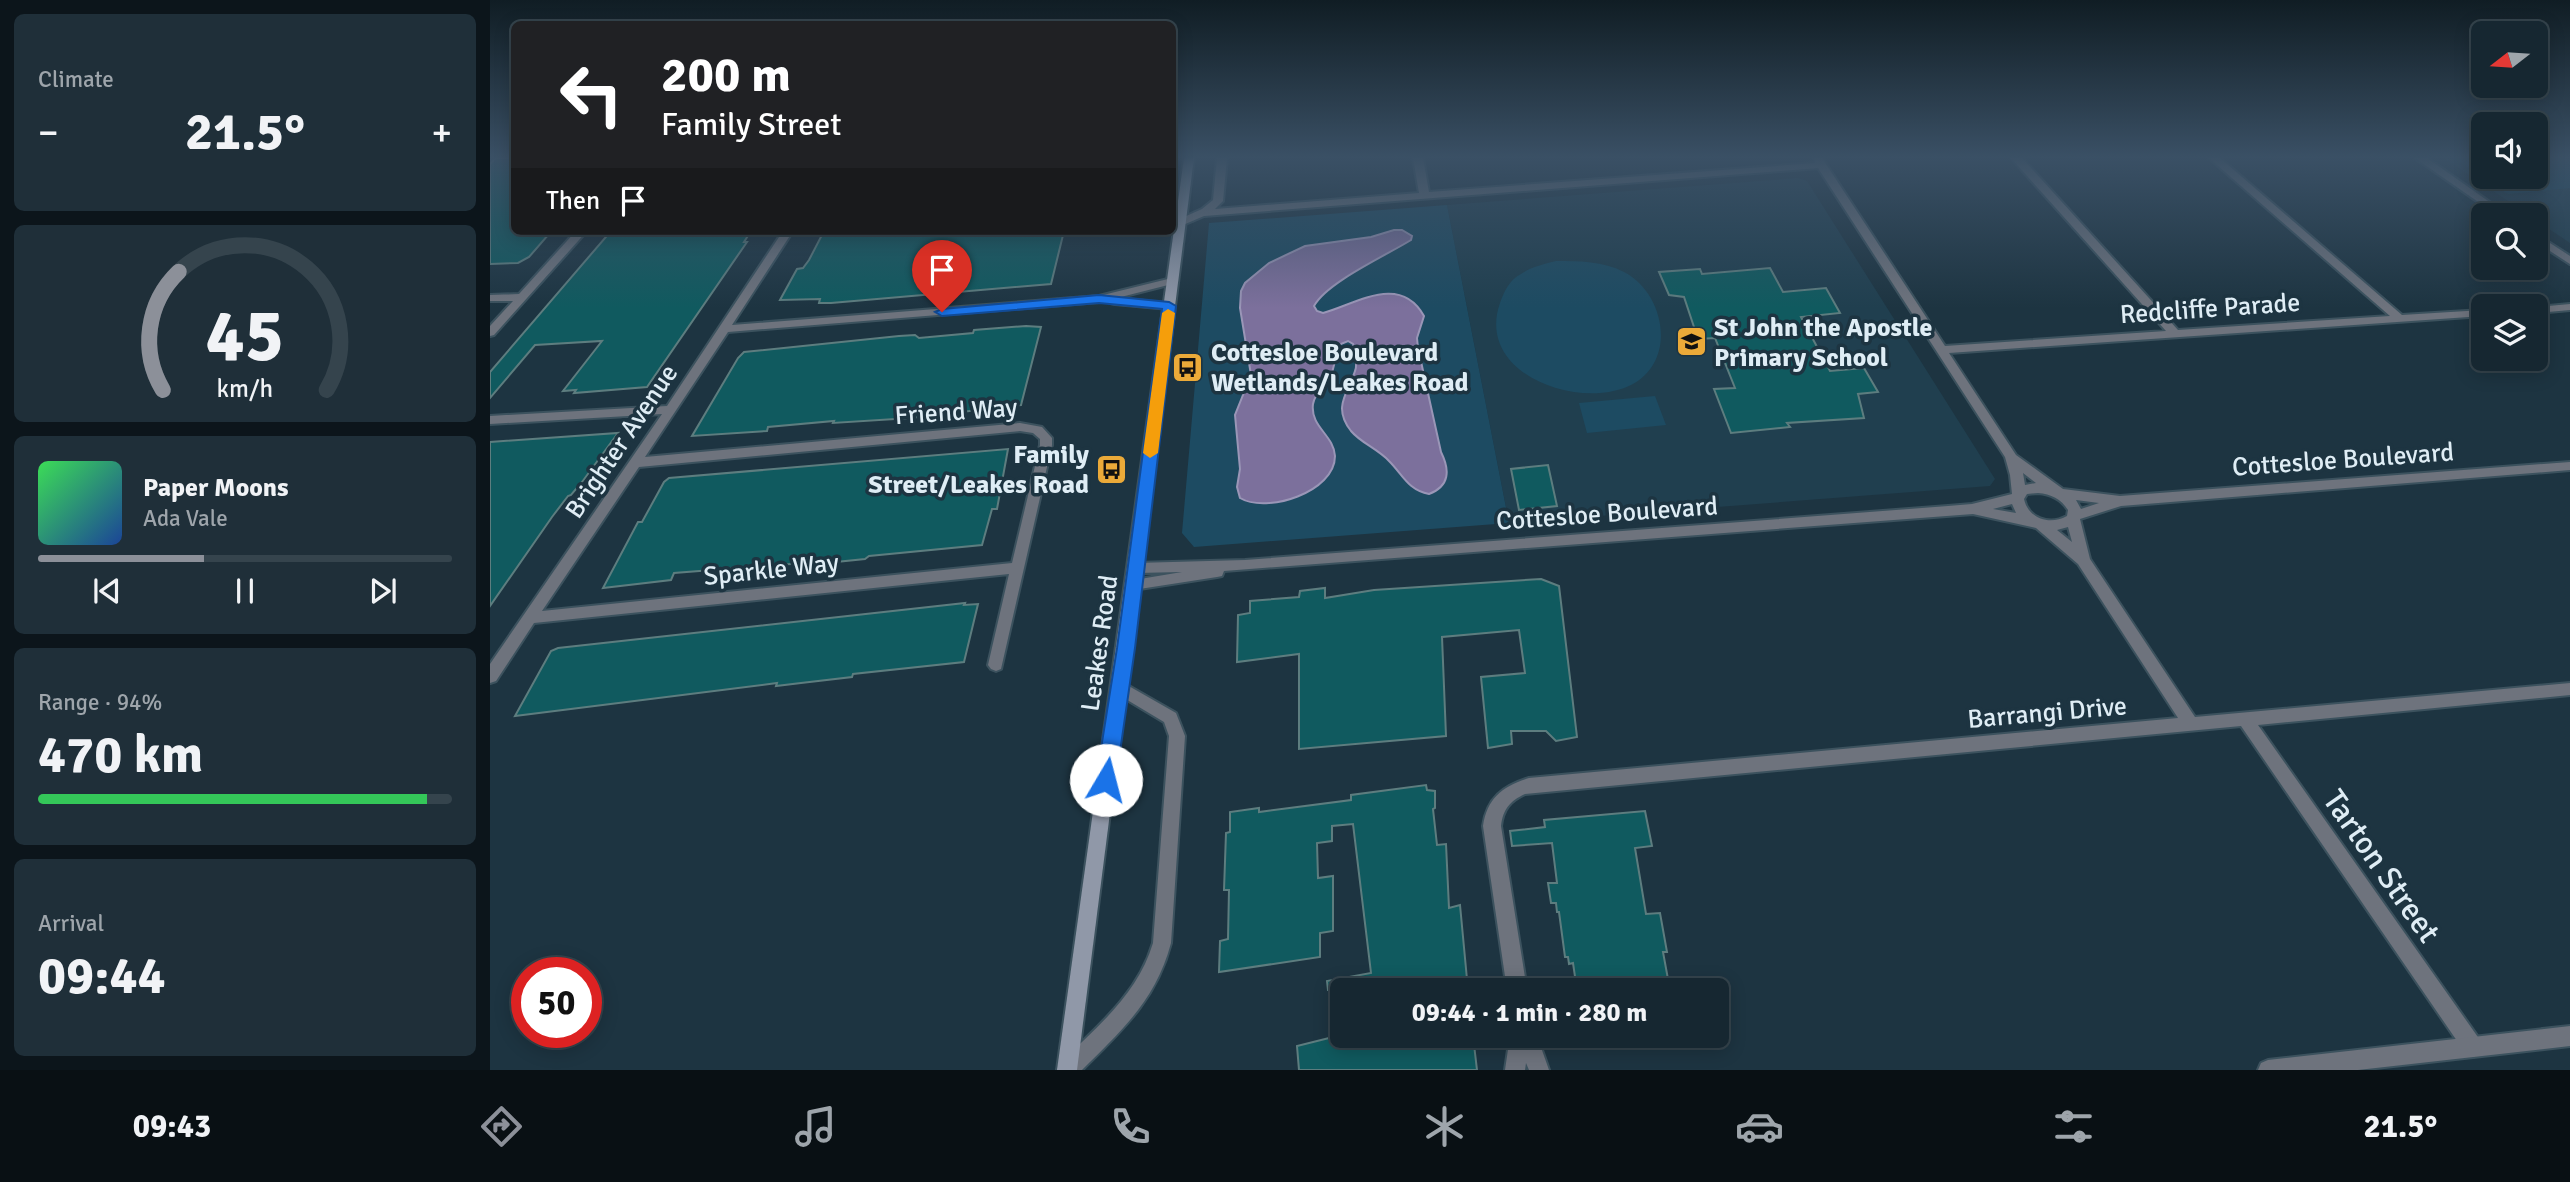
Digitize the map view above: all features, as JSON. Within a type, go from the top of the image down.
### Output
[{"type":"main road","name":"Leakes Road","points":[[1067,1070],[1120,687],[1181,208]]},
{"type":"street","points":[[1179,223],[1210,208]]},
{"type":"street","points":[[1201,213],[1250,208]]},
{"type":"street","points":[[1849,208],[2011,457],[2017,475],[2021,511],[2083,560],[2190,723]]},
{"type":"street","points":[[2061,208],[2175,334]]},
{"type":"street","points":[[2272,208],[2399,318]]},
{"type":"street","points":[[490,333],[578,235]]},
{"type":"street","name":"Brighter Avenue","points":[[490,677],[786,235]]},
{"type":"street","points":[[2548,245],[2570,261]]},
{"type":"street","points":[[722,329],[1099,299],[1172,281]]},
{"type":"street","points":[[490,298],[523,296]]},
{"type":"street","points":[[1099,299],[1169,306]]},
{"type":"street","points":[[2548,309],[2570,307]]},
{"type":"street","name":"Redcliffe Parade","points":[[1940,350],[2471,314]]},
{"type":"street","points":[[490,421],[670,410]]},
{"type":"street","name":"Friend Way","points":[[633,463],[1030,428],[1042,433],[1046,438],[1046,445],[996,665]]},
{"type":"street","points":[[2011,457],[2072,504],[2083,560]]},
{"type":"street","name":"Cottesloe Boulevard","points":[[2059,493],[2120,501],[2570,466]]},
{"type":"street","points":[[2018,496],[2023,490],[2039,487],[2059,493]]},
{"type":"street","name":"Cottesloe Boulevard","points":[[1134,577],[1187,578],[1245,565],[1972,509],[2018,496]]},
{"type":"street","name":"Cottesloe Boulevard","points":[[2074,517],[2120,501]]},
{"type":"street","name":"Cottesloe Boulevard","points":[[1972,509],[2038,523]]},
{"type":"street","points":[[2038,523],[2060,526],[2074,517]]},
{"type":"street","name":"Sparkle Way","points":[[530,618],[1018,568]]},
{"type":"street","points":[[1067,1070],[1122,1015],[1151,980],[1159,962],[1162,943],[1177,736],[1170,718],[1120,687]]},
{"type":"street","name":"Barrangi Drive","points":[[1515,978],[1492,817],[1500,800],[1529,785],[2570,689]]},
{"type":"street","name":"Tarton Street","points":[[2244,718],[2473,1047]]},
{"type":"street","points":[[2268,1070],[2570,1036]]},
{"type":"street","points":[[1515,1070],[1518,1048]]},
{"type":"street","points":[[1531,1048],[1539,1070]]},
{"type":"shaded area","points":[[1408,208],[1448,208],[1509,523],[1194,547],[1182,533],[1209,223]]},
{"type":"shaded area","name":"St John the Apostle Primary School","points":[[1448,208],[1824,208],[1995,479],[1990,486],[1509,523]]},
{"type":"shaded area","points":[[2548,208],[2570,208],[2570,243],[2548,228]]},
{"type":"shaded area","points":[[1402,230],[1412,236],[1411,240],[1344,279],[1314,306],[1317,311],[1323,313],[1377,295],[1390,294],[1403,296],[1414,303],[1424,316],[1417,338],[1418,348],[1446,465],[1444,482],[1429,494],[1416,489],[1385,457],[1351,431],[1345,422],[1342,407],[1356,365],[1353,344],[1348,341],[1336,346],[1332,373],[1313,404],[1315,419],[1334,449],[1332,469],[1324,480],[1298,496],[1266,503],[1240,498],[1237,487],[1240,469],[1235,415],[1251,375],[1240,308],[1241,291],[1245,283],[1269,263],[1305,246],[1371,237]]},
{"type":"shaded area","points":[[1556,261],[1591,262],[1616,268],[1638,282],[1649,295],[1657,311],[1660,344],[1656,360],[1646,374],[1631,385],[1609,392],[1585,393],[1560,389],[1537,380],[1517,367],[1503,349],[1496,328],[1500,303],[1508,287],[1525,272]]},
{"type":"shaded area","points":[[1655,396],[1666,425],[1587,433],[1579,403]]},
{"type":"building","points":[[490,208],[511,208],[511,235],[548,235],[529,257],[518,263],[490,264]]},
{"type":"building","points":[[608,235],[748,235],[744,242],[747,242],[647,387],[574,393],[576,390],[563,391],[602,341],[535,345],[490,398],[490,372]]},
{"type":"building","points":[[822,235],[1063,235],[1051,284],[831,303],[819,303],[820,299],[780,300],[797,269],[803,268]]},
{"type":"building","points":[[1770,268],[1783,292],[1826,288],[1840,313],[1801,317],[1830,371],[1864,368],[1878,392],[1858,394],[1864,418],[1787,423],[1790,427],[1731,433],[1714,389],[1735,388],[1715,338],[1698,339],[1684,297],[1669,295],[1659,272],[1700,269],[1702,274]]},
{"type":"building","points":[[1026,326],[1041,327],[1021,405],[911,418],[833,423],[834,421],[768,427],[767,431],[692,436],[744,352],[899,336],[915,335],[919,338]]},
{"type":"building","points":[[618,433],[552,517],[490,606],[490,442]]},
{"type":"building","points":[[1008,449],[997,509],[992,509],[982,545],[816,564],[817,562],[674,573],[671,580],[603,588],[638,522],[642,522],[664,482],[669,478]]},
{"type":"building","points":[[1548,465],[1557,506],[1519,510],[1511,469]]},
{"type":"building","points":[[1541,579],[1559,586],[1577,737],[1556,741],[1546,731],[1511,731],[1512,744],[1488,748],[1481,677],[1525,673],[1519,630],[1442,637],[1446,736],[1299,749],[1299,654],[1237,662],[1238,615],[1250,613],[1250,601],[1299,597],[1300,591],[1325,588],[1325,598],[1374,590]]},
{"type":"building","points":[[965,603],[964,605],[978,604],[964,662],[515,716],[551,651],[558,648]]},
{"type":"building","points":[[1426,785],[1427,790],[1435,791],[1433,809],[1437,845],[1446,844],[1449,908],[1460,905],[1467,978],[1344,978],[1371,973],[1353,824],[1332,826],[1332,841],[1317,843],[1318,878],[1333,876],[1333,931],[1320,933],[1320,957],[1219,972],[1220,941],[1228,939],[1229,890],[1224,890],[1226,833],[1230,832],[1230,812],[1259,808],[1259,812],[1351,800],[1351,795]]},
{"type":"building","points":[[1645,811],[1652,846],[1635,848],[1646,914],[1660,913],[1667,952],[1663,952],[1668,978],[1575,978],[1573,963],[1569,964],[1568,957],[1565,957],[1559,912],[1556,903],[1551,903],[1548,883],[1557,883],[1552,843],[1512,846],[1510,831],[1545,827],[1544,820]]},
{"type":"building","points":[[1330,1038],[1330,1048],[1474,1048],[1477,1070],[1299,1070],[1297,1046]]},
{"type":"slow traffic","points":[[1150,453],[1168,313]]},
{"type":"place","name":"St John the Apostle Primary School","points":[[1691,342]]},
{"type":"place","name":"Cottesloe Boulevard Wetlands/Leakes Road","points":[[1188,367]]},
{"type":"place","name":"Family Street/Leakes Road","points":[[1112,469]]},
{"type":"route","points":[[942,312],[1099,299],[1169,306],[1126,648],[1106,780]]}]
